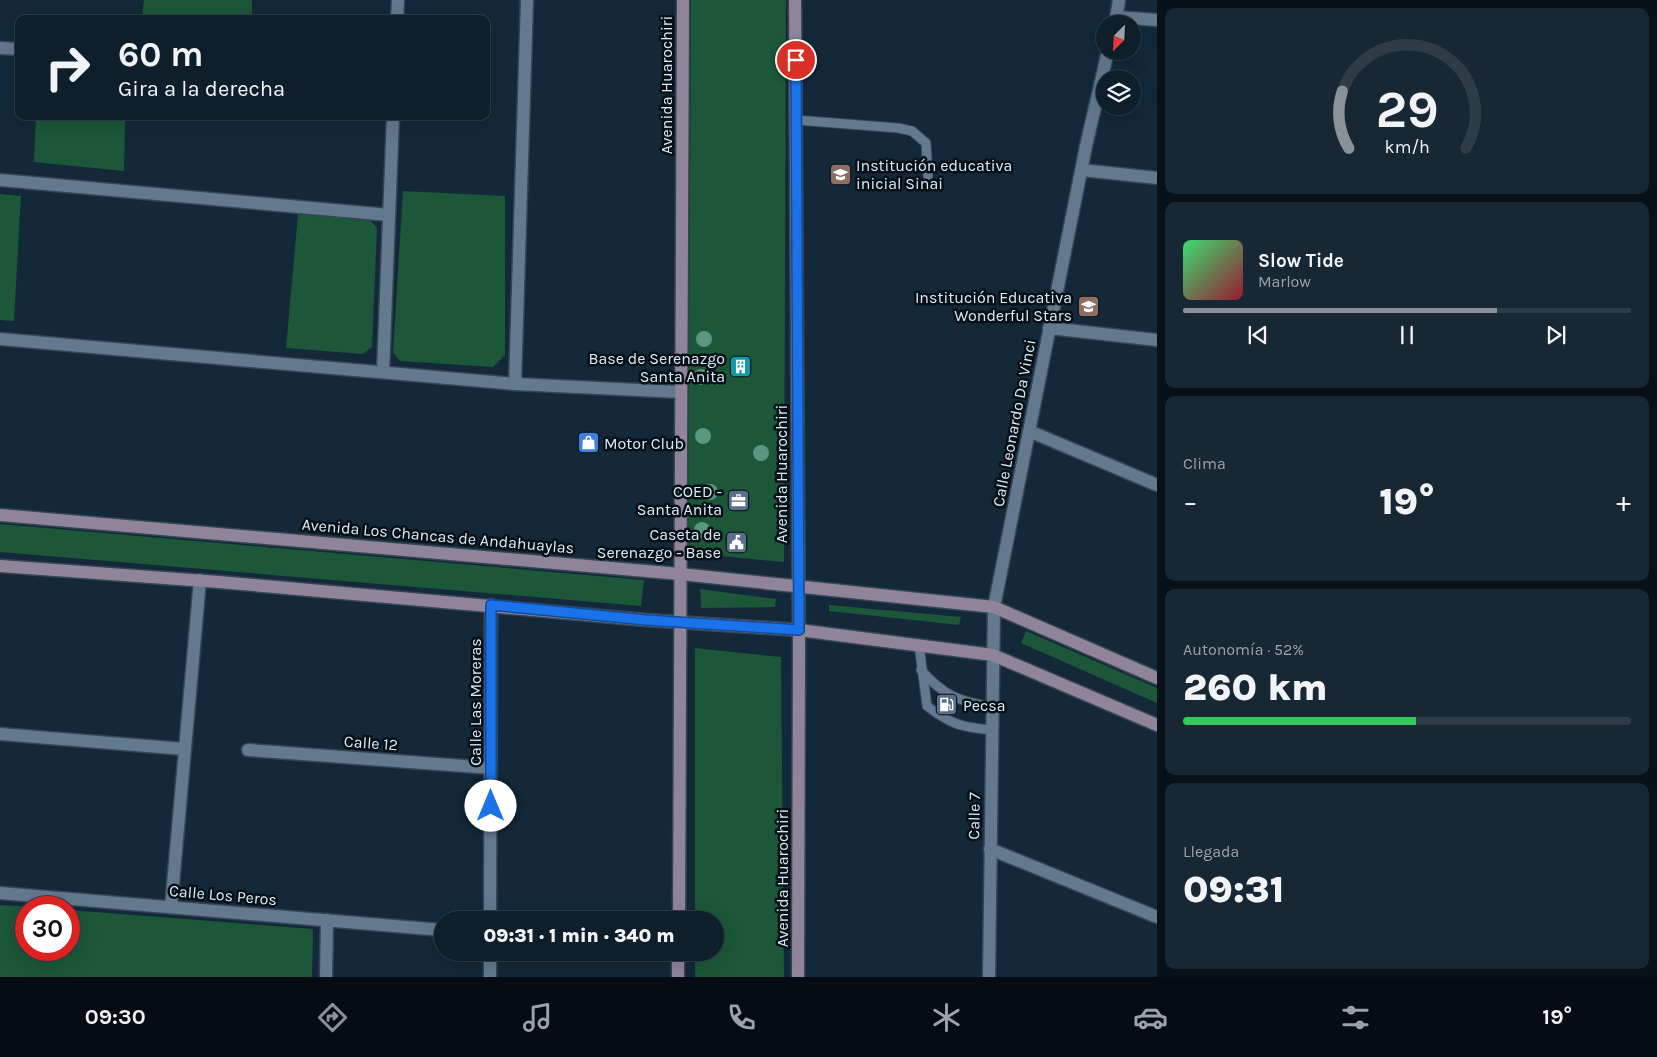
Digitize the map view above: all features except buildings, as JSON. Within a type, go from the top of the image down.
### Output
[{"type":"main road","name":"Avenida Huarochiri","points":[[679,911],[683,0]]},
{"type":"main road","name":"Avenida Huarochiri","points":[[795,0],[799,630],[798,977]]},
{"type":"main road","name":"Avenida Los Chancas de Andahuaylas","points":[[0,515],[680,574],[994,607],[1157,678]]},
{"type":"main road","points":[[0,566],[200,580],[680,623],[799,630],[993,655],[1157,725]]},
{"type":"main road","points":[[678,961],[678,977]]},
{"type":"street","points":[[397,15],[398,0]]},
{"type":"street","points":[[515,384],[527,0]]},
{"type":"street","points":[[1117,15],[1119,0]]},
{"type":"street","points":[[1141,20],[1157,20]]},
{"type":"street","points":[[0,48],[15,49]]},
{"type":"street","name":"Calle Leonardo Da Vinci","points":[[993,655],[994,607],[1049,328],[1106,60]]},
{"type":"street","points":[[383,372],[393,120]]},
{"type":"street","points":[[1082,170],[1157,178]]},
{"type":"street","points":[[0,180],[389,215]]},
{"type":"street","points":[[1049,328],[1157,340]]},
{"type":"street","points":[[0,339],[515,384],[680,392]]},
{"type":"street","points":[[1029,431],[1157,485]]},
{"type":"street","points":[[171,907],[200,580]]},
{"type":"street","name":"Calle Las Moreras","points":[[490,911],[491,605]]},
{"type":"street","name":"Calle 7","points":[[989,977],[993,655]]},
{"type":"street","points":[[0,734],[184,749]]},
{"type":"street","name":"Calle 12","points":[[248,750],[491,768]]},
{"type":"street","points":[[990,850],[1157,917]]},
{"type":"street","name":"Calle Los Peros","points":[[0,893],[434,929]]},
{"type":"street","points":[[326,977],[327,920]]},
{"type":"street","points":[[490,961],[490,977]]},
{"type":"lane","points":[[796,120],[898,128],[912,131],[926,143],[928,176]]},
{"type":"lane","points":[[919,646],[927,706],[948,722],[972,728],[992,730]]},
{"type":"lane","points":[[921,670],[943,692],[960,701],[992,707]]},
{"type":"green space","points":[[144,0],[252,0],[252,15],[142,15]]},
{"type":"green space","points":[[691,0],[786,0],[784,562],[688,553]]},
{"type":"green space","points":[[36,120],[125,120],[124,171],[34,162]]},
{"type":"green space","points":[[403,191],[505,196],[505,355],[493,367],[400,361],[393,352]]},
{"type":"green space","points":[[0,194],[21,196],[14,321],[0,320]]},
{"type":"green space","points":[[298,214],[370,220],[377,228],[372,347],[363,354],[286,348]]},
{"type":"green space","points":[[0,524],[644,580],[641,606],[0,552]]},
{"type":"green space","points":[[700,589],[776,599],[775,607],[701,608]]},
{"type":"green space","points":[[829,605],[961,617],[959,625],[829,611]]},
{"type":"green space","points":[[1026,631],[1157,688],[1157,703],[1021,643]]},
{"type":"green space","points":[[695,648],[781,657],[784,977],[695,977],[695,961],[724,961],[724,911],[695,911]]},
{"type":"green space","points":[[0,905],[15,906],[15,961],[80,961],[80,911],[313,929],[312,977],[0,977]]},
{"type":"place","name":"Institución educativa inicial Sinai","points":[[840,174]]},
{"type":"place","name":"Institución Educativa Wonderful Stars","points":[[1088,306]]},
{"type":"place","name":"Base de Serenazgo Santa Anita","points":[[741,367]]},
{"type":"place","name":"Motor Club","points":[[588,443]]},
{"type":"place","name":"COED - Santa Anita","points":[[738,500]]},
{"type":"place","name":"Caseta de Serenazgo - Base","points":[[737,543]]},
{"type":"place","name":"Pecsa","points":[[947,705]]},
{"type":"route","points":[[491,806],[491,605],[646,620],[799,630],[796,60]]}]
